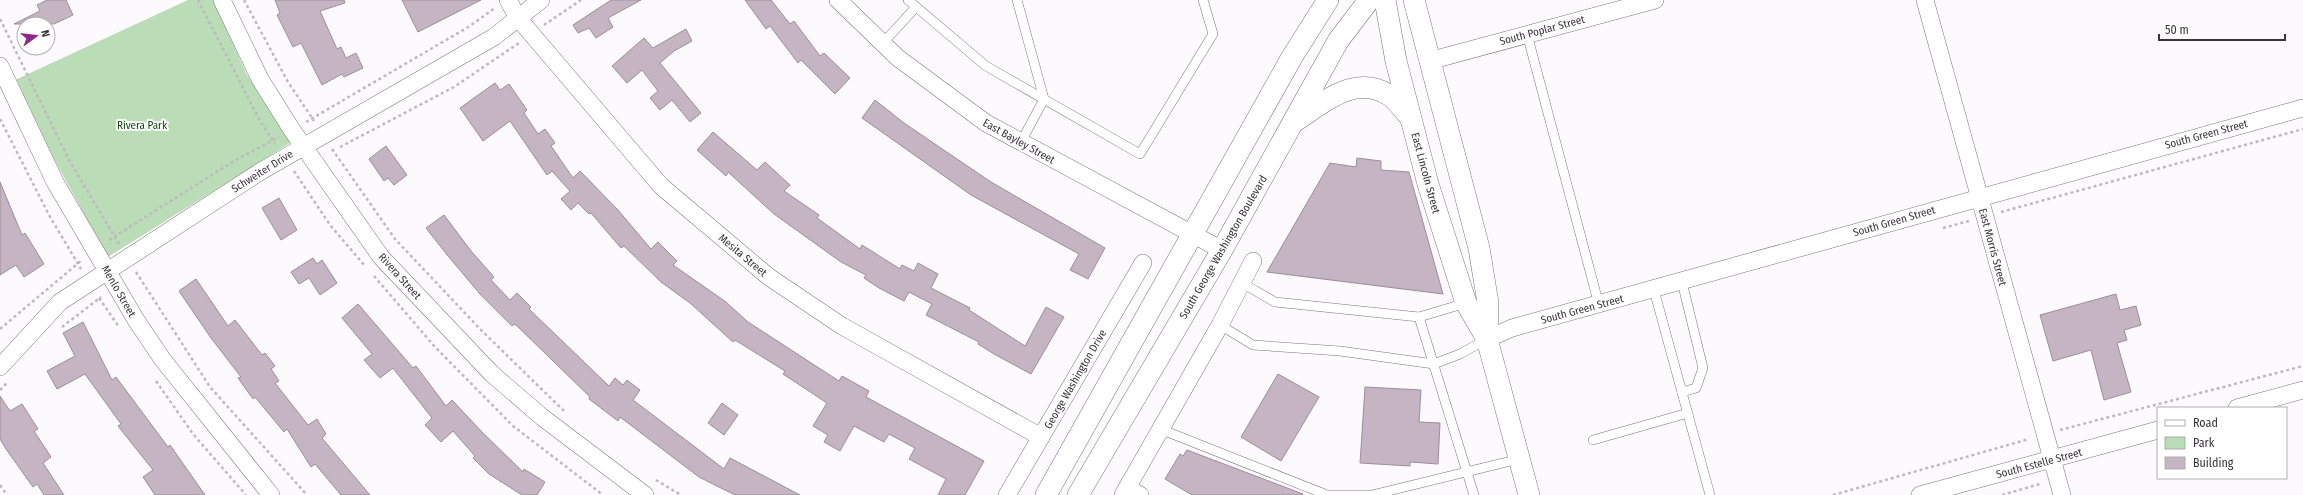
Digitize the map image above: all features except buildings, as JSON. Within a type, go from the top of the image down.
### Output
[{"type":"street","name":"Rivera Street","points":[[222,0],[260,79],[381,257],[492,374],[542,417],[645,495]]},
{"type":"street","name":"Mesita Street","points":[[508,0],[518,18],[531,34],[661,186],[769,277],[842,326],[1041,437]]},
{"type":"street","name":"Schweiter Drive","points":[[5,373],[60,302],[258,173],[323,134],[494,37],[541,0]]},
{"type":"street","name":"East Bayley Street","points":[[838,0],[898,58],[986,123],[1191,235],[1222,250]]},
{"type":"street","points":[[1046,495],[1292,57],[1328,0]]},
{"type":"street","name":"South George Washington Boulevard","points":[[1078,495],[1222,250],[1338,41],[1369,0]]},
{"type":"street","name":"East Lincoln Street","points":[[1385,0],[1396,61],[1428,184],[1466,303],[1487,339],[1529,495]]},
{"type":"street","name":"East Lincoln Street","points":[[1414,0],[1479,248],[1488,303],[1487,339]]},
{"type":"street","name":"South Poplar Street","points":[[1429,61],[1655,0]]},
{"type":"street","name":"East Morris Street","points":[[1925,0],[1980,197],[2037,436],[2045,461],[2062,495]]},
{"type":"street","name":"Menlo Street","points":[[0,66],[55,182],[116,286],[163,360],[271,495]]},
{"type":"street","points":[[1292,124],[1333,95],[1355,87],[1373,89],[1389,95],[1411,119]]},
{"type":"street","name":"South Green Street","points":[[1487,339],[1512,328],[1654,290],[1980,197],[2303,108]]},
{"type":"street","points":[[1130,493],[1160,430],[1220,325],[1253,261]]},
{"type":"street","name":"George Washington Drive","points":[[1007,495],[1143,263]]},
{"type":"street","points":[[2241,407],[2303,390]]},
{"type":"street","name":"South Estelle Street","points":[[1920,495],[2157,430]]},
{"type":"lane","points":[[908,0],[915,8],[986,66],[1140,154],[1213,34],[1203,0]]},
{"type":"lane","points":[[1017,0],[1044,99],[1021,142]]},
{"type":"lane","points":[[883,43],[915,8]]},
{"type":"lane","points":[[1527,34],[1599,305]]},
{"type":"lane","points":[[1682,282],[1703,368],[1696,388],[1682,392]]},
{"type":"lane","points":[[1242,283],[1275,302],[1419,317],[1466,303]]},
{"type":"lane","points":[[1654,290],[1710,495]]},
{"type":"lane","points":[[1419,317],[1474,495]]},
{"type":"lane","points":[[1220,325],[1253,345],[1340,352],[1434,364],[1460,354],[1487,339]]},
{"type":"lane","points":[[1592,440],[1688,413]]},
{"type":"lane","points":[[1160,430],[1327,495],[1372,495],[1519,459]]},
{"type":"path","points":[[244,0],[288,82],[395,239],[481,330],[568,414]]},
{"type":"path","points":[[287,176],[454,87],[581,0]]},
{"type":"path","points":[[57,332],[140,268]]},
{"type":"path","points":[[1833,495],[2037,436],[2303,366]]},
{"type":"path","points":[[0,390],[5,373]]},
{"type":"path","points":[[2037,436],[2045,461],[2040,484],[2041,490]]},
{"type":"path","points":[[652,478],[681,495]]},
{"type":"path","points":[[2002,495],[2040,484]]},
{"type":"path","points":[[0,485],[7,495]]},
{"type":"green space","name":"Rivera Park","points":[[188,0],[213,0],[247,75],[293,141],[108,257],[45,143],[15,80]]}]
